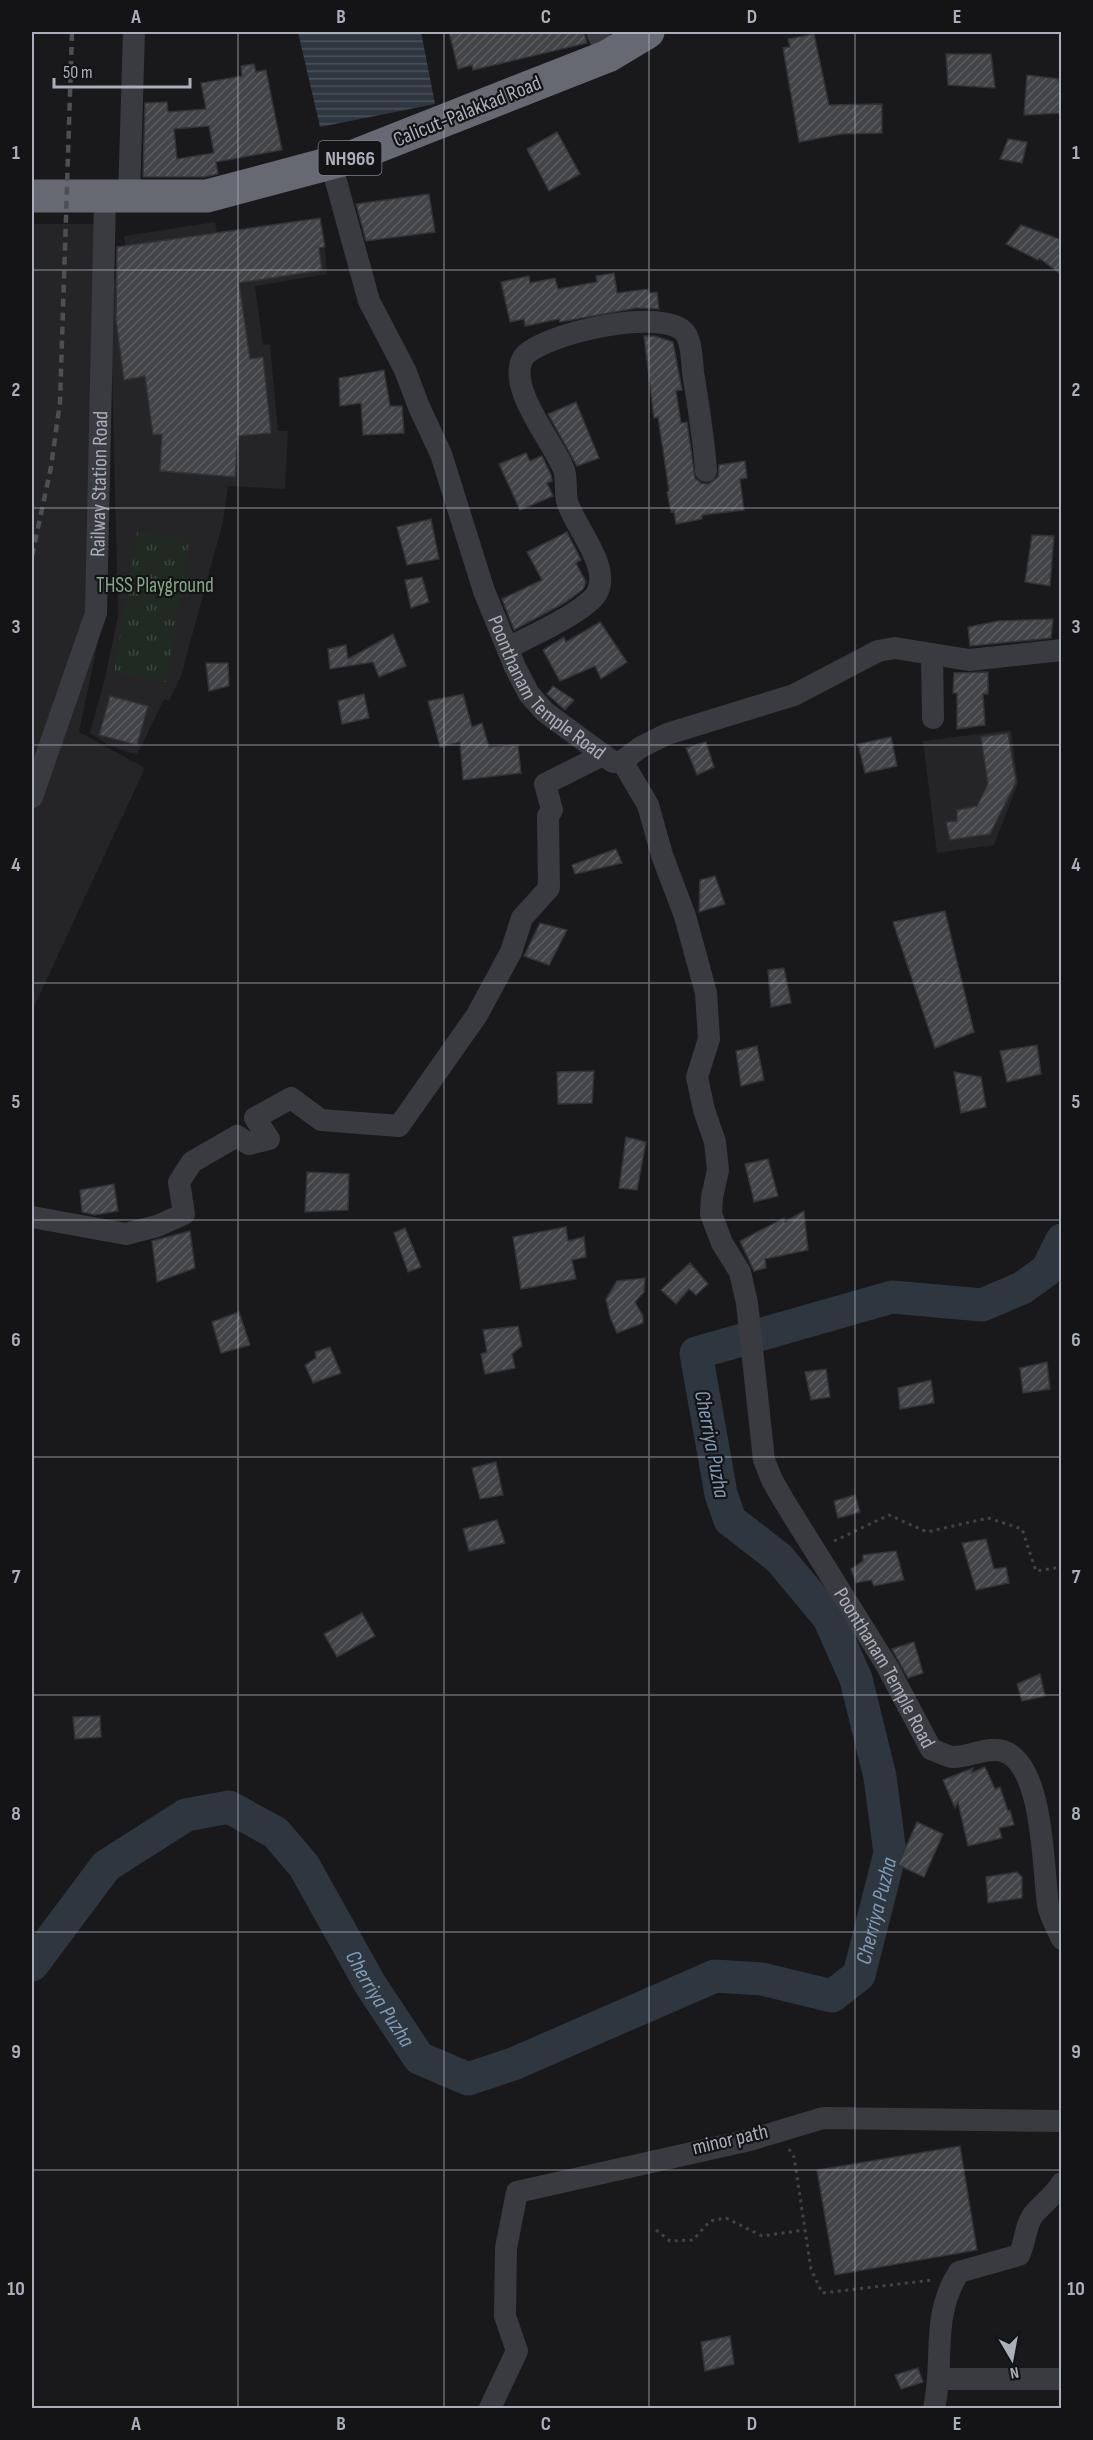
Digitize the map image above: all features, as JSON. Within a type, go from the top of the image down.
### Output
[{"type":"highway","name":"Calicut-Palakkad Road","points":[[32,196],[207,196],[331,163],[346,159],[602,44],[648,32]]},
{"type":"street","name":"Railway Station Road","points":[[32,797],[96,613],[117,196],[134,32]]},
{"type":"street","name":"Poonthanam Temple Road","points":[[331,163],[369,301],[405,370],[441,454],[484,591],[529,694],[545,712],[612,758],[648,805],[662,855],[685,916],[706,993],[709,1039],[697,1077],[704,1110],[715,1142],[718,1170],[711,1214],[722,1243],[741,1272],[747,1304],[764,1460],[772,1480],[887,1666],[931,1749],[952,1757],[1003,1751],[1022,1766],[1039,1815],[1046,1862],[1048,1907],[1062,1939]]},
{"type":"street","points":[[508,648],[582,607],[595,596],[599,585],[594,552],[567,502],[564,471],[539,427],[522,386],[523,358],[533,348],[576,333],[626,321],[654,321],[672,324],[681,330],[687,336],[691,355],[706,471]]},
{"type":"street","points":[[32,1217],[126,1234],[157,1226],[184,1214],[179,1182],[192,1162],[237,1136],[249,1144],[269,1139],[255,1118],[291,1098],[321,1120],[399,1126],[477,1015],[512,952],[522,918],[549,888],[548,816],[552,810],[545,784],[641,747],[667,734],[794,694],[878,651],[894,648],[969,660],[1062,650]]},
{"type":"street","points":[[932,654],[933,718]]},
{"type":"street","points":[[490,2409],[517,2351],[505,2316],[506,2248],[517,2192],[750,2140],[823,2118],[1062,2121]]},
{"type":"street","points":[[934,2409],[939,2379],[940,2320],[948,2289],[959,2272],[1019,2255],[1024,2246],[1026,2229],[1033,2216],[1056,2193],[1062,2183]]},
{"type":"street","points":[[939,2379],[1062,2379]]},
{"type":"path","points":[[814,1551],[889,1515],[927,1532],[988,1518],[1022,1529],[1036,1571],[1062,1567]]},
{"type":"path","name":"minor path","points":[[784,2142],[794,2157],[812,2269],[822,2293],[956,2277]]},
{"type":"path","points":[[656,2230],[670,2241],[693,2240],[710,2221],[726,2218],[762,2236],[804,2230]]},
{"type":"shaded area","points":[[298,32],[421,32],[435,104],[320,127]]},
{"type":"shaded area","points":[[215,222],[217,233],[227,231],[232,257],[325,248],[327,274],[255,286],[263,345],[270,344],[278,431],[288,431],[285,489],[228,486],[223,522],[181,676],[169,701],[164,699],[137,755],[110,746],[90,733],[118,616],[110,284],[105,608],[79,732],[145,768],[32,1011],[32,224],[110,224],[109,282],[129,271],[124,236]]},
{"type":"shaded area","points":[[1011,730],[1018,783],[994,845],[937,853],[923,741]]},
{"type":"green space","name":"THSS Playground","points":[[137,532],[189,540],[166,682],[114,673]]},
{"type":"building","points":[[449,32],[584,32],[587,43],[473,70],[472,65],[458,69]]},
{"type":"building","points":[[814,34],[829,105],[882,104],[882,133],[841,134],[799,142],[783,48],[790,47],[788,39]]},
{"type":"building","points":[[946,54],[991,54],[995,88],[948,85]]},
{"type":"building","points":[[254,64],[256,72],[266,70],[282,150],[216,162],[218,174],[205,177],[143,177],[145,103],[167,102],[168,112],[206,109],[201,83],[242,76],[241,66]],"holes":[[[209,126],[214,153],[177,159],[174,129]]]},
{"type":"building","points":[[1027,75],[1059,79],[1062,113],[1024,115]]},
{"type":"building","points":[[557,132],[580,174],[549,191],[527,149]]},
{"type":"building","points":[[1008,139],[1027,142],[1022,163],[1000,159]]},
{"type":"building","points":[[429,194],[435,232],[366,241],[356,204]]},
{"type":"building","points":[[320,218],[325,247],[319,248],[322,270],[239,283],[250,359],[263,357],[271,433],[238,436],[235,477],[160,471],[162,434],[153,435],[145,376],[124,380],[116,320],[117,247]]},
{"type":"building","points":[[1021,225],[1062,240],[1062,275],[1039,258],[1038,260],[1006,244]]},
{"type":"building","points":[[614,273],[617,293],[648,289],[649,293],[657,292],[659,309],[637,308],[525,326],[524,319],[510,322],[501,282],[529,276],[530,283],[555,278],[558,289],[597,282],[596,276]]},
{"type":"building","points":[[644,336],[655,336],[673,342],[682,390],[676,391],[681,423],[687,422],[695,478],[701,483],[708,484],[718,477],[719,465],[745,461],[747,478],[740,479],[744,510],[702,515],[702,519],[676,524],[667,492],[669,491],[658,417],[654,418]]},
{"type":"building","points":[[384,370],[390,406],[402,406],[404,433],[363,435],[361,403],[340,406],[339,378]]},
{"type":"building","points":[[576,402],[599,458],[577,466],[548,414]]},
{"type":"building","points":[[526,453],[530,461],[542,456],[551,475],[552,481],[547,483],[553,496],[520,510],[499,464]]},
{"type":"building","points":[[431,519],[439,559],[407,565],[397,527]]},
{"type":"building","points":[[567,532],[581,560],[576,563],[586,582],[583,589],[566,602],[514,630],[502,599],[542,580],[527,552]]},
{"type":"building","points":[[1032,535],[1054,536],[1050,586],[1025,582]]},
{"type":"building","points":[[422,577],[429,602],[411,608],[405,580]]},
{"type":"building","points":[[1053,619],[1051,638],[970,646],[968,627],[998,621]]},
{"type":"building","points":[[600,622],[627,662],[601,679],[595,666],[560,681],[543,650],[564,637],[566,642]]},
{"type":"building","points":[[393,634],[406,666],[379,677],[373,662],[330,669],[328,649],[346,645],[348,659]]},
{"type":"building","points":[[206,663],[228,663],[229,686],[209,691]]},
{"type":"building","points":[[988,672],[988,694],[983,694],[985,725],[957,729],[957,693],[953,693],[954,673]]},
{"type":"building","points":[[553,686],[574,700],[565,710],[547,694]]},
{"type":"building","points":[[364,694],[369,718],[342,724],[338,701]]},
{"type":"building","points":[[463,694],[472,727],[482,723],[489,747],[518,745],[521,773],[463,780],[460,742],[440,747],[428,701]]},
{"type":"building","points":[[110,696],[148,706],[137,745],[99,735]]},
{"type":"building","points":[[1008,733],[1016,782],[990,834],[950,840],[946,822],[957,821],[957,810],[977,806],[988,784],[981,737]]},
{"type":"building","points":[[891,737],[897,766],[865,773],[858,744]]},
{"type":"building","points":[[706,742],[714,767],[697,775],[686,748]]},
{"type":"building","points":[[616,849],[622,863],[575,874],[572,865]]},
{"type":"building","points":[[715,876],[725,904],[699,912],[700,880]]},
{"type":"building","points":[[945,911],[974,1032],[935,1048],[893,922]]},
{"type":"building","points":[[540,923],[567,930],[549,965],[524,956]]},
{"type":"building","points":[[784,968],[791,1003],[771,1007],[768,970]]},
{"type":"building","points":[[1037,1045],[1041,1074],[1007,1082],[1000,1051]]},
{"type":"building","points":[[757,1046],[764,1080],[741,1086],[736,1051]]},
{"type":"building","points":[[594,1071],[592,1103],[558,1104],[557,1072]]},
{"type":"building","points":[[954,1072],[981,1077],[986,1107],[961,1113]]},
{"type":"building","points":[[626,1137],[646,1142],[637,1190],[619,1188]]},
{"type":"building","points":[[768,1159],[778,1196],[754,1202],[745,1164]]},
{"type":"building","points":[[307,1172],[349,1174],[348,1210],[305,1212]]},
{"type":"building","points":[[114,1184],[118,1211],[95,1215],[82,1212],[80,1190]]},
{"type":"building","points":[[804,1211],[808,1250],[765,1259],[766,1268],[754,1271],[740,1241],[784,1218],[785,1222]]},
{"type":"building","points":[[566,1227],[568,1241],[584,1237],[586,1257],[572,1260],[576,1279],[521,1289],[513,1237]]},
{"type":"building","points":[[405,1228],[421,1267],[408,1272],[394,1233]]},
{"type":"building","points":[[190,1231],[195,1268],[157,1282],[152,1241]]},
{"type":"building","points":[[690,1263],[708,1284],[696,1295],[689,1289],[676,1304],[661,1290]]},
{"type":"building","points":[[645,1278],[644,1292],[635,1302],[643,1316],[643,1323],[617,1333],[606,1299],[617,1281]]},
{"type":"building","points":[[239,1312],[250,1345],[221,1353],[212,1322]]},
{"type":"building","points":[[518,1326],[522,1346],[512,1354],[515,1368],[485,1374],[481,1354],[487,1352],[483,1330]]},
{"type":"building","points":[[330,1347],[341,1373],[313,1383],[305,1365],[316,1358],[315,1352]]},
{"type":"building","points":[[1047,1362],[1050,1389],[1023,1393],[1020,1368]]},
{"type":"building","points":[[826,1369],[830,1397],[811,1400],[805,1372]]},
{"type":"building","points":[[931,1380],[934,1403],[900,1409],[898,1388]]},
{"type":"building","points":[[496,1462],[503,1495],[480,1499],[472,1468]]},
{"type":"building","points":[[855,1495],[860,1512],[838,1518],[834,1501]]},
{"type":"building","points":[[497,1520],[505,1543],[469,1551],[463,1529]]},
{"type":"building","points":[[986,1539],[994,1569],[1006,1567],[1009,1583],[976,1590],[962,1543]]},
{"type":"building","points":[[896,1551],[904,1580],[874,1586],[871,1580],[856,1583],[851,1569],[863,1561],[863,1555]]},
{"type":"building","points":[[362,1613],[375,1636],[337,1657],[324,1634]]},
{"type":"building","points":[[914,1642],[923,1673],[908,1678],[892,1649]]},
{"type":"building","points":[[1040,1674],[1045,1696],[1022,1701],[1017,1684]]},
{"type":"building","points":[[100,1716],[101,1737],[75,1739],[73,1717]]},
{"type":"building","points":[[985,1767],[995,1789],[1000,1787],[1014,1825],[999,1828],[1002,1838],[968,1846],[958,1802],[955,1808],[943,1780],[973,1768],[971,1773]]},
{"type":"building","points":[[917,1822],[943,1834],[924,1877],[898,1865]]},
{"type":"building","points":[[1017,1872],[1022,1877],[1022,1898],[988,1903],[986,1877]]},
{"type":"building","points":[[960,2146],[977,2250],[835,2275],[817,2170]]},
{"type":"building","points":[[730,2336],[734,2364],[705,2371],[701,2342]]},
{"type":"building","points":[[918,2368],[923,2382],[901,2389],[895,2375]]},
{"type":"waterway","name":"Cherriya Puzha","points":[[32,1965],[106,1866],[186,1815],[229,1807],[276,1833],[304,1866],[370,1984],[419,2058],[468,2079],[513,2064],[715,1976],[762,1979],[832,1996],[859,1975],[890,1853],[880,1777],[856,1679],[829,1618],[779,1558],[730,1520],[721,1494],[696,1353],[892,1297],[982,1305],[1022,1288],[1047,1270],[1062,1240]]},
{"type":"railway","points":[[32,556],[51,467],[60,402],[72,32]]}]
